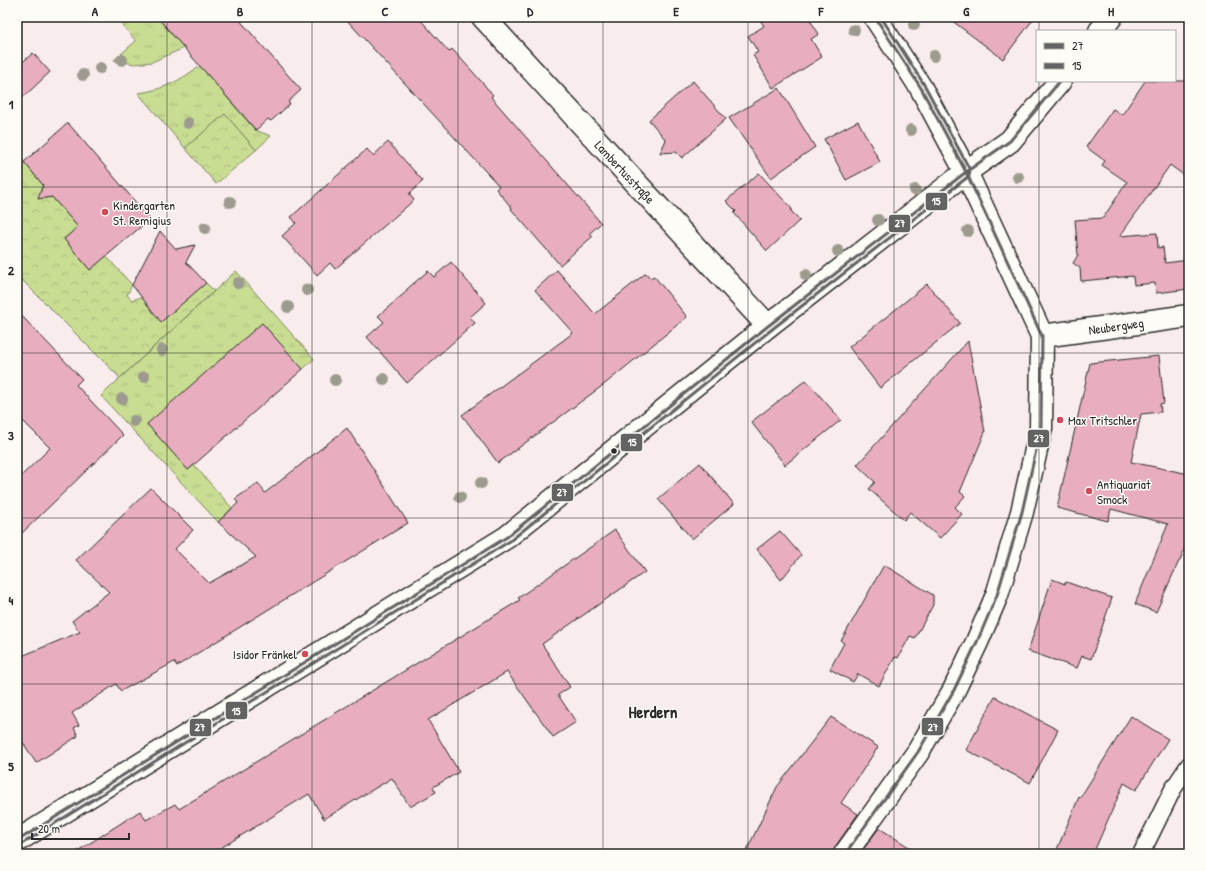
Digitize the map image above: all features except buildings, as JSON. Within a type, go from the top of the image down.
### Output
[{"type":"street","name":"Lambertusstraße","points":[[483,17],[768,326]]},
{"type":"street","points":[[845,854],[918,752],[954,690],[997,595],[1022,512],[1041,428],[1042,336],[966,172],[921,88],[875,17]]},
{"type":"street","points":[[1101,30],[1111,17]]},
{"type":"street","points":[[17,841],[507,537],[768,326],[966,172],[1010,141],[1059,82]]},
{"type":"street","name":"Neubergweg","points":[[1042,336],[1189,316]]},
{"type":"lane","points":[[1141,854],[1173,789],[1189,765]]},
{"type":"green space","points":[[115,17],[157,17],[184,48],[152,62],[134,64],[114,60],[136,41]]},
{"type":"green space","points":[[200,66],[255,130],[271,136],[256,150],[225,114],[185,148],[138,93],[155,90],[170,84]]},
{"type":"green space","points":[[225,114],[256,150],[216,184],[185,148]]},
{"type":"green space","points":[[24,162],[43,185],[40,192],[45,198],[52,197],[78,227],[64,239],[90,270],[106,256],[132,285],[127,295],[132,300],[142,297],[161,321],[206,283],[214,291],[120,378],[17,275],[17,170]]},
{"type":"green space","points":[[236,271],[314,359],[303,369],[148,424],[188,470],[194,465],[232,508],[218,522],[101,396]]},
{"type":"transit line","name":"27","points":[[845,854],[918,752],[954,690],[977,642],[997,595],[1022,512],[1041,428],[1042,336],[966,172],[921,88],[875,17]]},
{"type":"transit line","name":"15","points":[[20,845],[510,541],[771,330],[969,176],[970,170],[925,86],[881,17]]},
{"type":"transit line","name":"27","points":[[17,841],[507,537],[768,326],[966,172],[1010,141],[1059,82]]},
{"type":"place","name":"Kindergarten St. Remigius","points":[[105,212]]},
{"type":"place","name":"Max Tritschler","points":[[1060,420]]},
{"type":"place","name":"Antiquariat Smock","points":[[1089,491]]},
{"type":"place","name":"Isidor Fränkel","points":[[305,654]]},
{"type":"district","name":"Herdern","points":[[653,711]]}]
